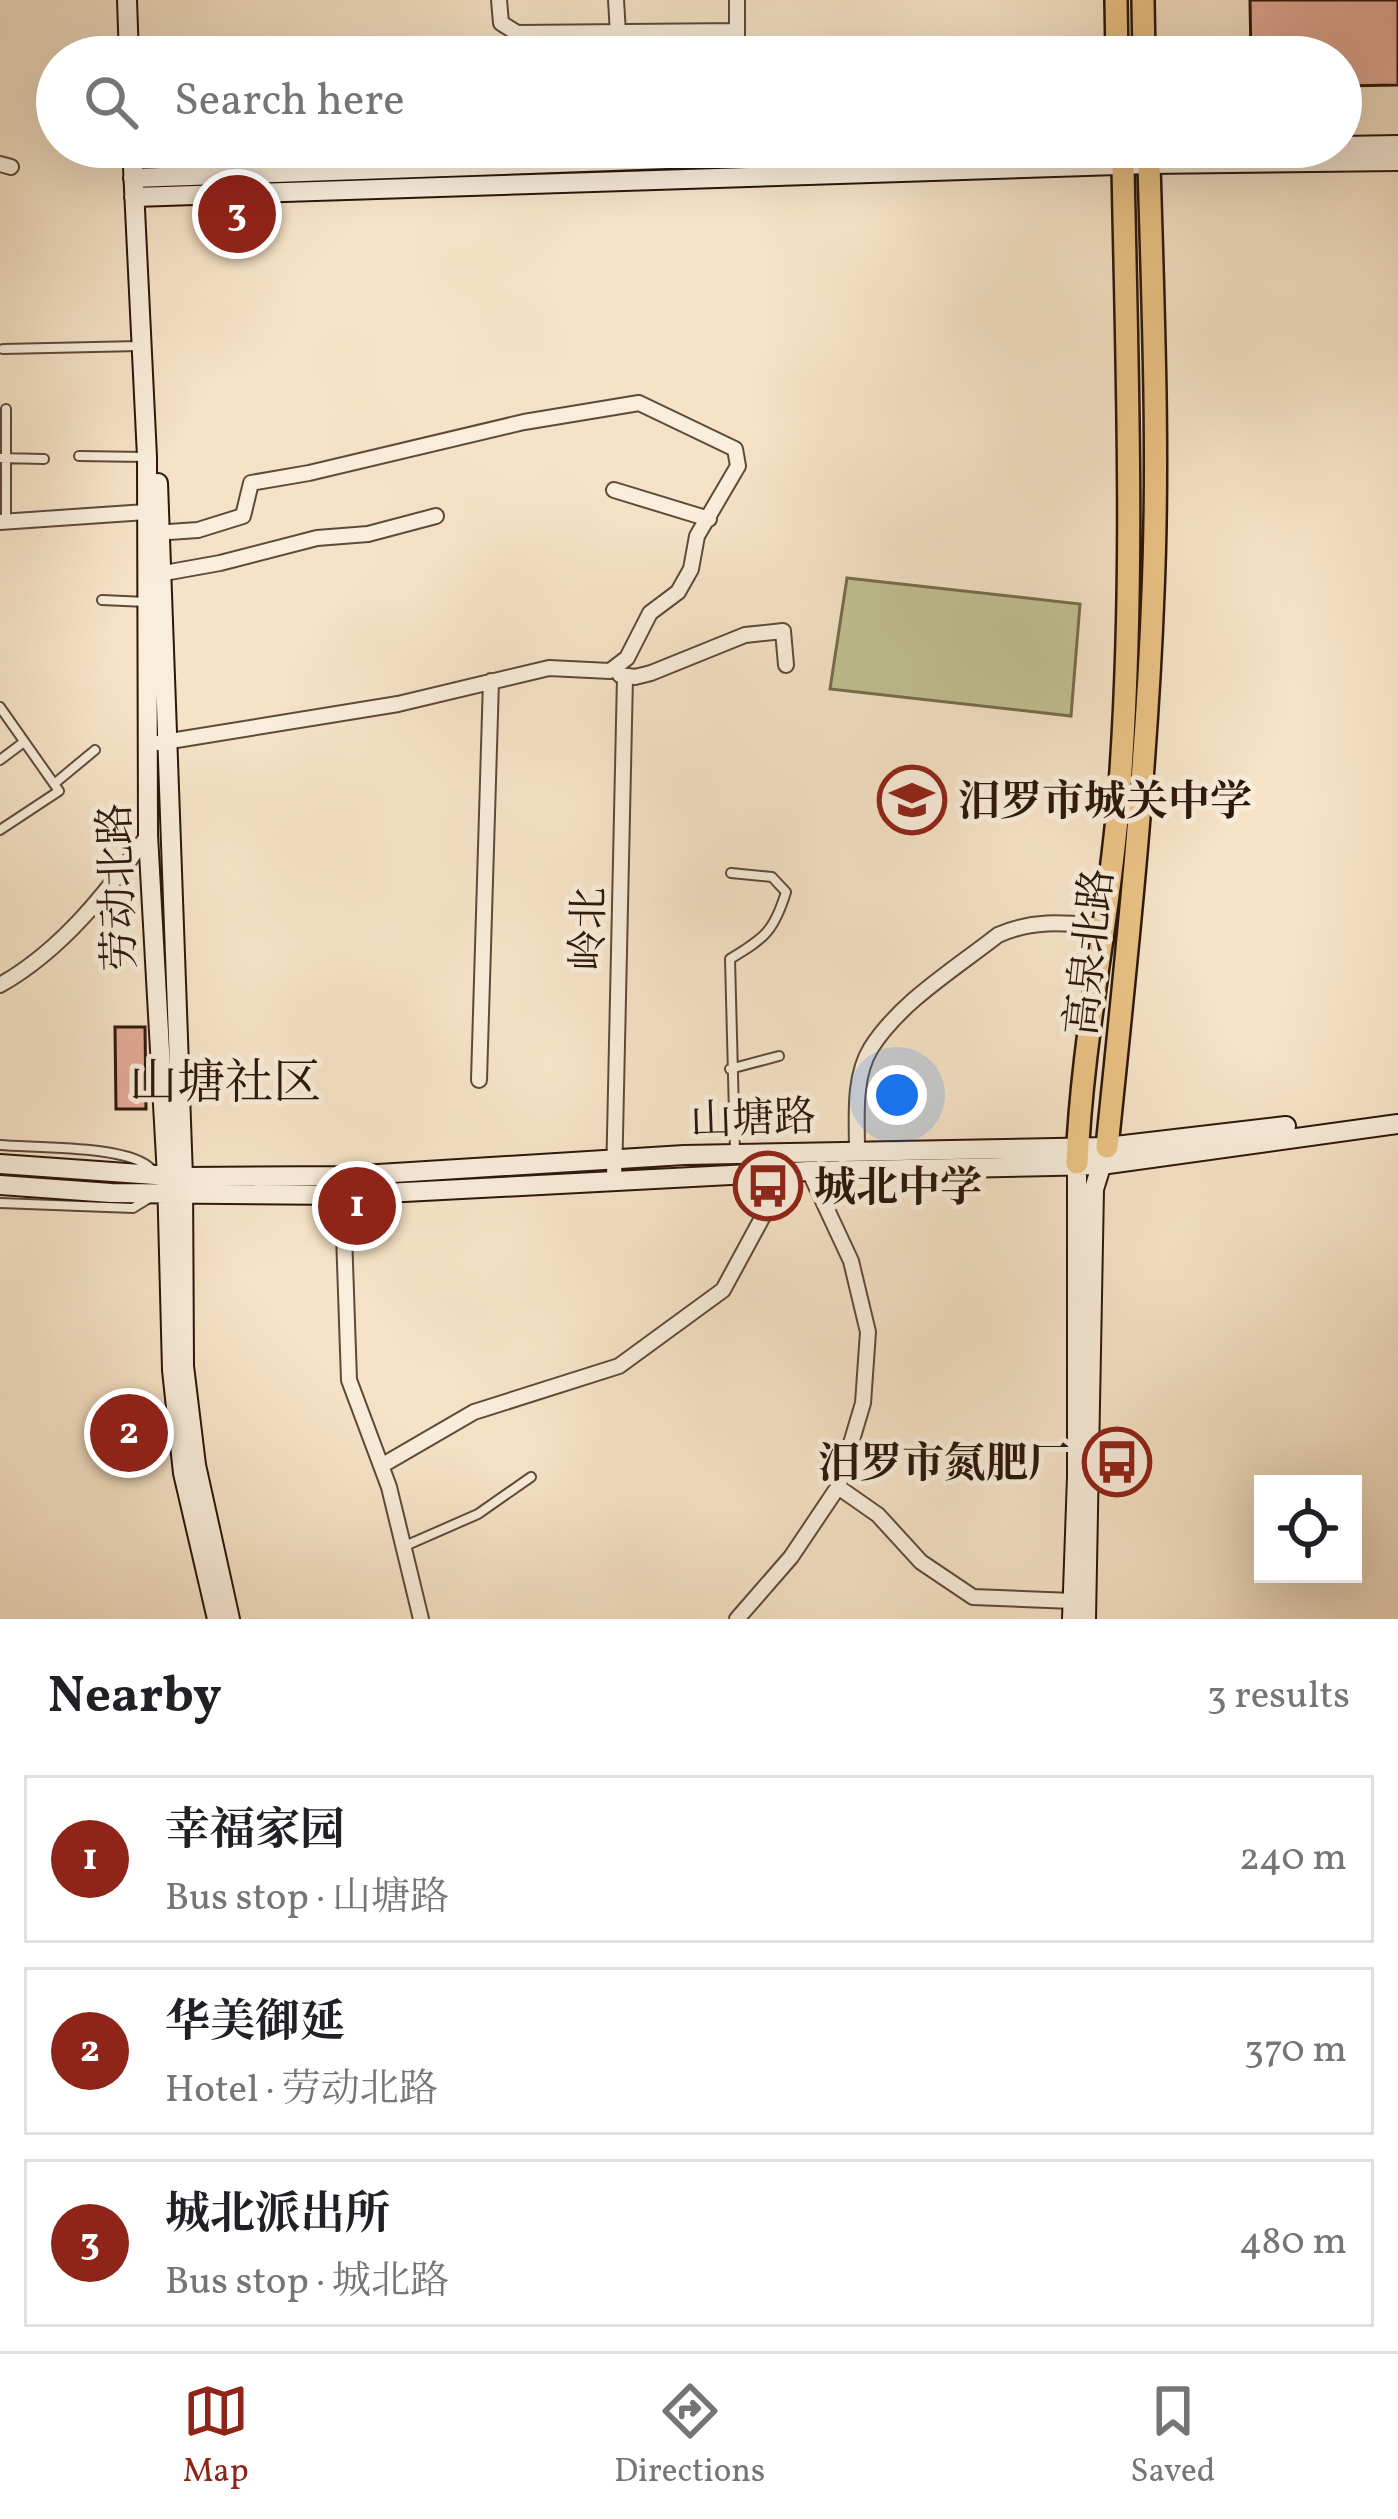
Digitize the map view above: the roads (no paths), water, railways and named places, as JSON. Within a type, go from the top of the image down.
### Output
[{"type":"main road","points":[[1116,0],[1117,36]]},
{"type":"main road","points":[[1143,0],[1144,36]]},
{"type":"main road","name":"高泉北路","points":[[1077,1154],[1120,790],[1128,647],[1121,168]]},
{"type":"main road","name":"高泉北路","points":[[1104,1156],[1142,807],[1153,591],[1156,473],[1146,168]]},
{"type":"street","points":[[127,0],[128,36]]},
{"type":"street","points":[[139,0],[140,36]]},
{"type":"street","points":[[500,0],[501,22],[517,34],[737,31]]},
{"type":"street","points":[[616,0],[618,33]]},
{"type":"street","points":[[737,0],[737,36]]},
{"type":"street","points":[[1362,146],[1398,145]]},
{"type":"street","points":[[1362,160],[1398,161]]},
{"type":"street","name":"劳动北路","points":[[136,168],[155,574],[172,1370],[183,1473],[217,1619]]},
{"type":"street","name":"劳动北路","points":[[141,168],[140,346],[146,512],[152,534]]},
{"type":"street","points":[[139,187],[464,168]]},
{"type":"street","points":[[139,187],[761,168]]},
{"type":"street","points":[[152,534],[198,530],[243,516],[251,483],[524,422],[639,403],[735,449],[738,466],[697,536],[691,569],[678,592],[650,613],[618,674]]},
{"type":"street","points":[[614,490],[709,519]]},
{"type":"street","points":[[3,522],[146,512]]},
{"type":"street","points":[[155,574],[317,538],[368,534],[436,516]]},
{"type":"street","name":"劳动北路","points":[[155,574],[148,602],[157,743],[148,835],[169,1185],[196,1465],[230,1619]]},
{"type":"street","points":[[157,743],[398,704],[549,668],[651,673],[745,635],[783,631],[786,665]]},
{"type":"street","name":"岭北","points":[[614,1181],[618,674]]},
{"type":"street","points":[[479,1080],[491,681]]},
{"type":"street","points":[[0,985],[31,968],[105,894],[148,835]]},
{"type":"street","points":[[857,1150],[859,1081],[871,1049],[908,1006],[1013,928],[1047,921],[1104,926]]},
{"type":"street","name":"山塘路","points":[[1104,1156],[1398,1113]]},
{"type":"street","name":"山塘路","points":[[0,1185],[111,1193],[169,1185],[616,1158],[857,1150],[1104,1156],[1398,1124]]},
{"type":"street","name":"山塘路","points":[[0,1164],[110,1172],[169,1185],[347,1196],[1077,1154]]},
{"type":"street","name":"高泉北路","points":[[1072,1610],[1077,1154]]},
{"type":"street","name":"高泉北路","points":[[1086,1619],[1094,1189],[1104,1156]]},
{"type":"street","points":[[736,1619],[790,1557],[838,1487],[863,1403],[868,1332],[851,1261],[809,1171]]},
{"type":"street","points":[[381,1466],[473,1412],[619,1366],[723,1291],[787,1172]]},
{"type":"street","points":[[347,1196],[349,1380],[381,1466],[421,1619]]},
{"type":"street","points":[[838,1487],[878,1515],[921,1562],[973,1597],[1072,1610]]},
{"type":"lane","points":[[3,349],[140,346]]},
{"type":"lane","points":[[3,522],[7,409]]},
{"type":"lane","points":[[79,457],[146,457]]},
{"type":"lane","points":[[4,458],[44,459]]},
{"type":"lane","points":[[102,600],[148,602]]},
{"type":"lane","points":[[0,707],[58,790],[0,830]]},
{"type":"lane","points":[[0,760],[24,742]]},
{"type":"lane","points":[[54,784],[95,750]]},
{"type":"lane","points":[[731,872],[772,877],[786,892],[775,926],[730,959],[735,1154]]},
{"type":"lane","points":[[730,1069],[779,1056]]},
{"type":"lane","points":[[0,1145],[108,1153],[146,1162],[169,1185],[134,1208],[0,1203]]},
{"type":"lane","points":[[404,1546],[478,1514],[531,1477]]},
{"type":"place","name":"城北派出所","points":[[237,214]]},
{"type":"place","name":"汨罗市城关中学","points":[[912,800]]},
{"type":"place","name":"城北中学","points":[[768,1186]]},
{"type":"place","name":"幸福家园","points":[[357,1206]]},
{"type":"place","name":"华美御延","points":[[129,1433]]},
{"type":"place","name":"汨罗市氮肥厂","points":[[1117,1462]]},
{"type":"district","name":"山塘社区","points":[[225,1081]]}]
